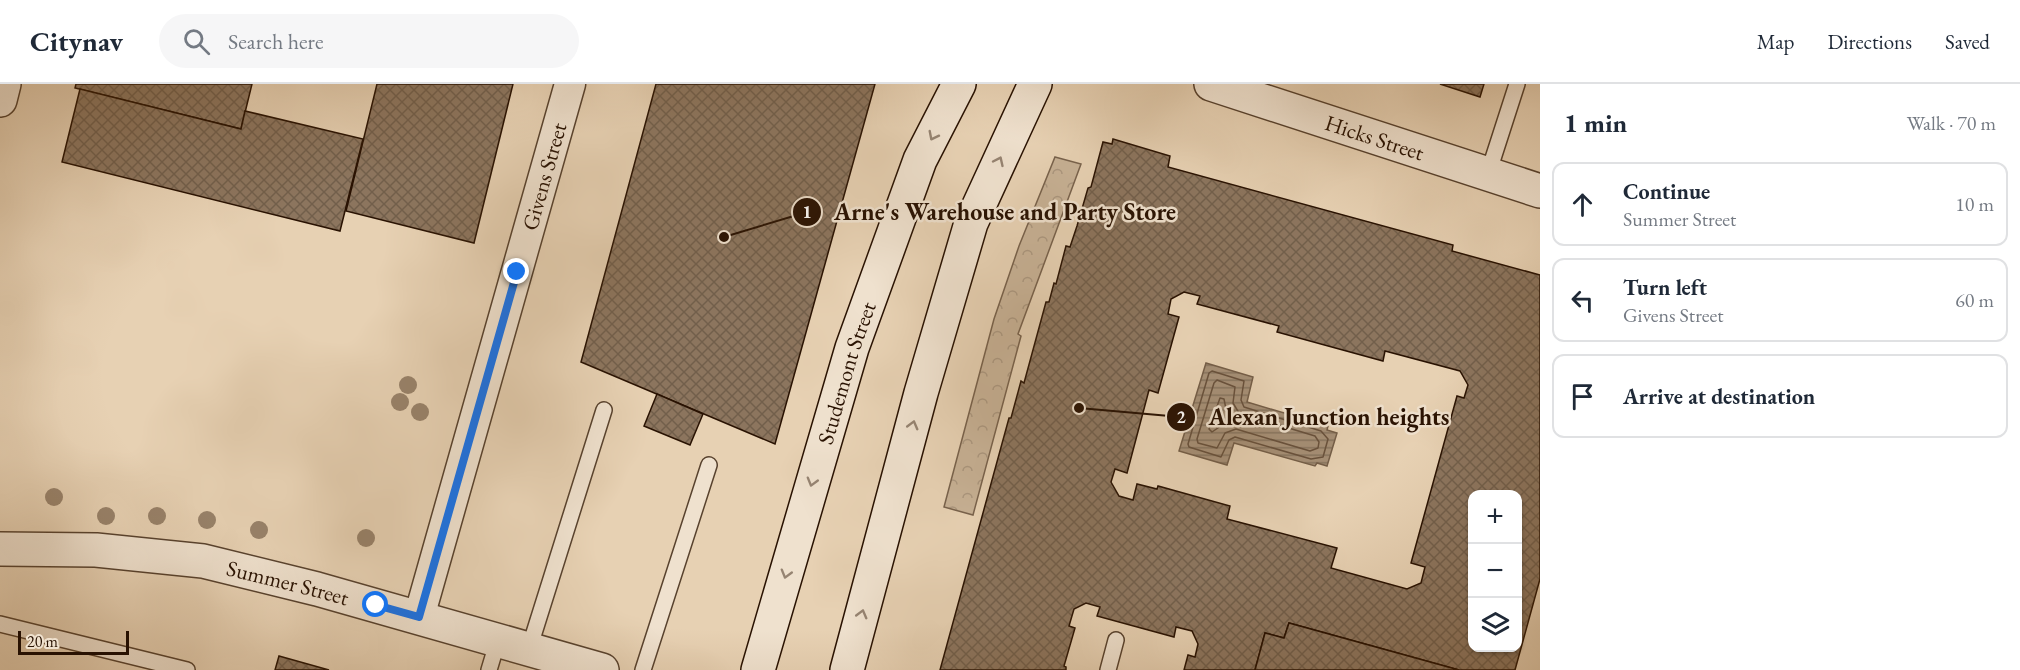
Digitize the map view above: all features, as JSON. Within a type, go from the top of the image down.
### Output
[{"type":"main road","points":[[0,100],[4,84]]},
{"type":"main road","name":"Studemont Street","points":[[758,670],[852,348],[920,160],[959,84]]},
{"type":"main road","points":[[847,670],[921,393],[971,223],[1035,84]]},
{"type":"main road","name":"Hicks Street","points":[[1231,87],[1540,191]]},
{"type":"main road","name":"Summer Street","points":[[0,549],[96,550],[203,561],[419,617],[493,655],[529,649],[602,670]]},
{"type":"street","name":"Givens Street","points":[[419,617],[570,84]]},
{"type":"lane","points":[[1488,174],[1517,84]]},
{"type":"lane","points":[[529,649],[604,410]]},
{"type":"lane","points":[[643,670],[710,465]]},
{"type":"lane","points":[[0,624],[187,670]]},
{"type":"lane","points":[[1108,670],[1116,640]]},
{"type":"green space","points":[[1055,157],[1081,164],[1018,334],[1021,336],[973,515],[944,507],[994,319],[1019,246]]},
{"type":"water","points":[[1206,363],[1253,377],[1247,402],[1328,426],[1327,430],[1337,433],[1327,466],[1317,463],[1315,466],[1234,443],[1227,465],[1179,451]]},
{"type":"building","points":[[76,84],[252,84],[241,129],[75,88]]},
{"type":"building","points":[[377,84],[513,84],[474,243],[346,211]]},
{"type":"building","points":[[656,84],[875,84],[775,444],[581,362]]},
{"type":"building","points":[[1440,84],[1484,84],[1480,97]]},
{"type":"building","points":[[80,89],[241,129],[245,111],[363,139],[340,231],[62,162]]},
{"type":"building","points":[[1113,139],[1170,156],[1168,167],[1453,245],[1452,251],[1540,275],[1540,579],[1522,645],[1522,490],[1468,490],[1468,652],[1520,652],[1515,670],[1459,670],[1289,623],[1284,638],[1265,633],[1255,670],[1184,670],[1188,655],[1195,657],[1198,644],[1192,631],[1176,627],[1174,637],[1097,616],[1100,607],[1086,603],[1074,609],[1069,626],[1075,628],[1064,666],[1066,670],[940,670],[1009,418],[1011,418],[1021,381],[1024,383],[1046,302],[1049,302],[1066,246],[1070,247],[1088,188],[1091,187],[1103,142],[1112,144]],"holes":[[[1184,292],[1200,296],[1197,304],[1279,326],[1277,332],[1383,361],[1385,351],[1460,371],[1468,385],[1464,398],[1457,396],[1411,563],[1425,567],[1421,583],[1407,589],[1331,568],[1337,548],[1227,519],[1230,506],[1158,486],[1157,489],[1137,484],[1133,500],[1119,496],[1111,482],[1115,469],[1127,473],[1149,390],[1158,393],[1179,317],[1168,314],[1171,299]]]},
{"type":"building","points":[[657,394],[703,414],[690,445],[644,426]]},
{"type":"building","points":[[1289,623],[1459,670],[1255,670],[1265,633],[1284,638]]},
{"type":"building","points":[[279,656],[329,670],[275,670]]},
{"type":"place","name":"Arne's Warehouse and Party Store","points":[[724,237]]},
{"type":"place","name":"Alexan Junction heights","points":[[1079,408]]},
{"type":"route","points":[[376,605],[419,617],[517,272]]}]
